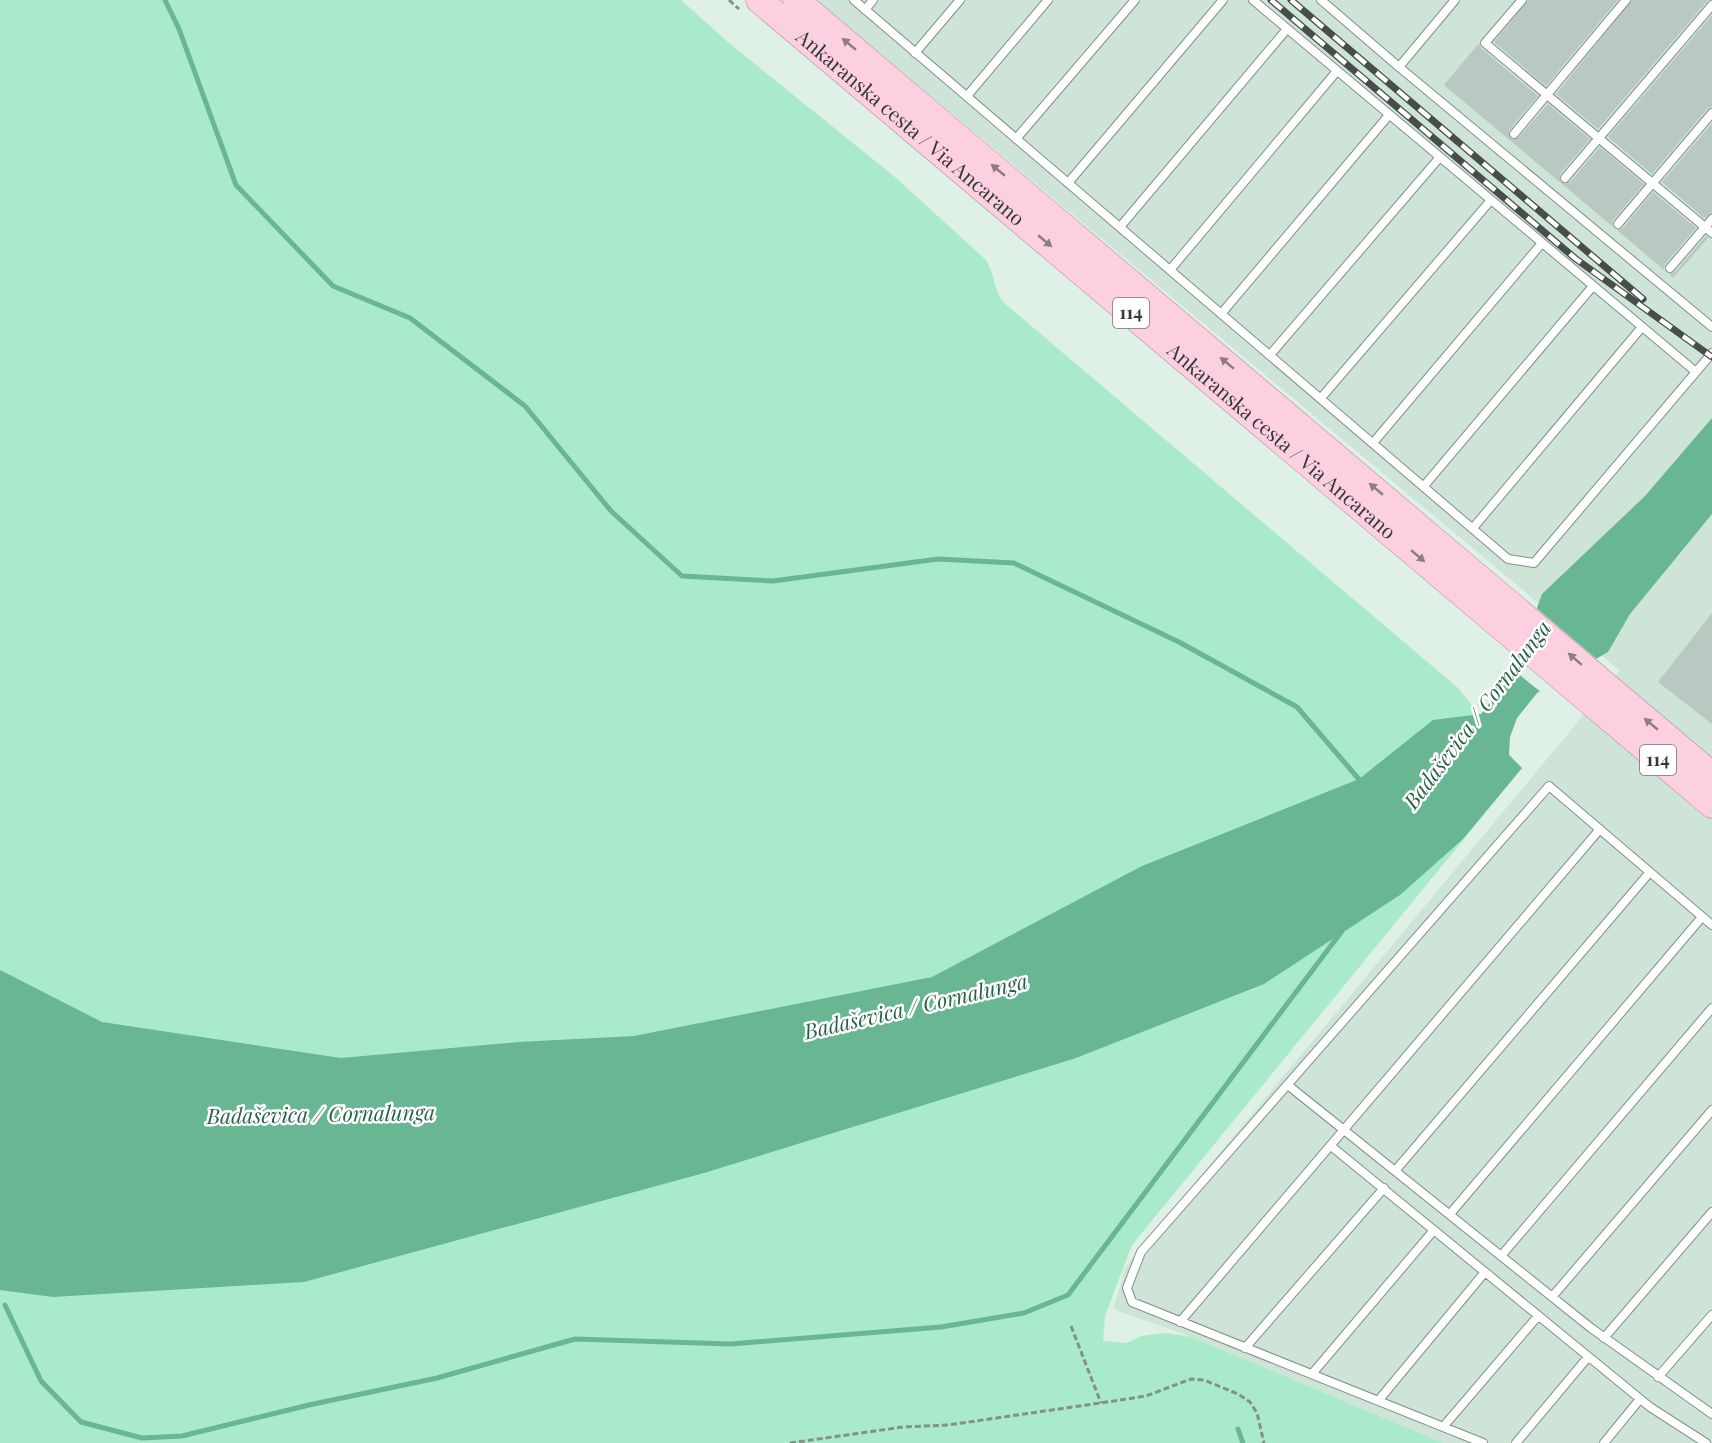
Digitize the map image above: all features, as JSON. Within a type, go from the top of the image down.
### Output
[{"type":"main road","name":"Ankaranska cesta / Via Ancarano","points":[[759,0],[1509,617]]},
{"type":"main road","name":"114","points":[[796,0],[1612,706],[1712,805]]},
{"type":"main road","name":"114","points":[[1612,706],[1712,775]]},
{"type":"lane","points":[[854,0],[1508,559],[1534,563],[1710,358]]},
{"type":"lane","points":[[865,10],[873,0]]},
{"type":"lane","points":[[915,53],[960,0]]},
{"type":"lane","points":[[967,96],[1048,0]]},
{"type":"lane","points":[[1016,139],[1135,0]]},
{"type":"lane","points":[[1068,183],[1223,0]]},
{"type":"lane","points":[[1253,0],[1696,372]]},
{"type":"lane","points":[[1321,0],[1712,327]]},
{"type":"lane","points":[[1399,67],[1455,0]]},
{"type":"lane","points":[[1522,0],[1485,43],[1708,230]]},
{"type":"lane","points":[[1514,134],[1626,0]]},
{"type":"lane","points":[[1565,178],[1712,5]]},
{"type":"lane","points":[[1120,227],[1287,29]]},
{"type":"lane","points":[[1170,270],[1337,71]]},
{"type":"lane","points":[[1618,224],[1712,114]]},
{"type":"lane","points":[[1221,314],[1389,115]]},
{"type":"lane","points":[[1270,355],[1440,157]]},
{"type":"lane","points":[[1321,398],[1491,200]]},
{"type":"lane","points":[[1670,268],[1708,230],[1712,219]]},
{"type":"lane","points":[[1373,443],[1542,243]]},
{"type":"lane","points":[[1424,486],[1593,286]]},
{"type":"lane","points":[[1473,528],[1642,327]]},
{"type":"lane","points":[[1483,1443],[1132,1302],[1127,1288],[1141,1252],[1289,1086],[1549,786],[1712,925]]},
{"type":"lane","points":[[1180,1322],[1600,829]]},
{"type":"lane","points":[[1395,1171],[1650,872]]},
{"type":"lane","points":[[1449,1214],[1702,916]]},
{"type":"lane","points":[[1501,1256],[1712,1008]]},
{"type":"lane","points":[[1289,1086],[1604,1338],[1712,1414]]},
{"type":"lane","points":[[1552,1297],[1712,1110]]},
{"type":"lane","points":[[1331,1146],[1640,1399],[1699,1441]]},
{"type":"lane","points":[[1245,1348],[1384,1188]]},
{"type":"lane","points":[[1604,1338],[1712,1212]]},
{"type":"lane","points":[[1312,1374],[1434,1230]]},
{"type":"lane","points":[[1378,1401],[1485,1272]]},
{"type":"lane","points":[[1658,1377],[1712,1315]]},
{"type":"lane","points":[[1443,1427],[1538,1316]]},
{"type":"lane","points":[[1516,1443],[1588,1357]]},
{"type":"lane","points":[[1604,1443],[1640,1399]]},
{"type":"path","points":[[1071,1326],[1101,1403]]},
{"type":"path","points":[[790,1443],[903,1427],[948,1425],[1101,1403],[1146,1396],[1182,1381],[1204,1380],[1250,1402],[1257,1413],[1264,1443]]},
{"type":"shaded area","points":[[0,0],[681,0],[729,43],[895,177],[986,260],[1003,302],[1457,687],[1522,768],[1132,1245],[1105,1316],[1103,1341],[1127,1343],[1141,1336],[1166,1333],[1192,1337],[1443,1443],[0,1443]]},
{"type":"shaded area","points":[[816,0],[1712,0],[1712,1443],[1443,1443],[1192,1337],[1113,1309],[1126,1266],[1620,671]]},
{"type":"water","name":"Badaševica / Cornalunga","points":[[1712,418],[1712,514],[1630,614],[1608,652],[1537,693],[1517,718],[1510,737],[1509,755],[1522,768],[1463,839],[1400,895],[1264,984],[1076,1058],[704,1173],[304,1282],[53,1297],[0,1290],[0,970],[102,1022],[341,1058],[519,1042],[634,1036],[932,977],[1142,866],[1359,779],[1433,720],[1481,714],[1513,673],[1542,594],[1645,496]]},
{"type":"pier","points":[[1534,606],[1599,661],[1542,693],[1511,668]]},
{"type":"building","points":[[1528,0],[1618,0],[1546,86],[1494,42]]},
{"type":"building","points":[[1632,0],[1708,0],[1598,129],[1556,94]]},
{"type":"building","points":[[1712,15],[1712,107],[1707,109],[1652,174],[1608,137]]},
{"type":"building","points":[[1479,43],[1481,48],[1538,96],[1509,130],[1510,138],[1518,138],[1548,104],[1590,139],[1560,174],[1560,182],[1570,182],[1600,147],[1644,184],[1613,220],[1612,226],[1444,85]]},
{"type":"building","points":[[1712,123],[1712,213],[1704,218],[1662,182]]},
{"type":"building","points":[[1653,192],[1696,228],[1665,264],[1664,270],[1617,230],[1623,228]]},
{"type":"building","points":[[1706,236],[1708,238],[1673,278],[1669,274],[1675,272]]},
{"type":"building","points":[[1712,613],[1712,724],[1658,682]]},
{"type":"waterway","points":[[165,0],[179,29],[236,185],[333,286],[410,318],[525,406],[611,511],[682,576],[773,581],[938,559],[1014,563],[1179,642],[1297,707],[1363,784]]},
{"type":"waterway","points":[[5,1305],[41,1381],[81,1422],[142,1438],[182,1436],[309,1405],[437,1378],[575,1339],[731,1344],[941,1327],[1024,1313],[1068,1295],[1342,931]]},
{"type":"waterway","points":[[1238,1429],[1243,1443]]},
{"type":"railway","points":[[1271,0],[1576,259],[1712,357]]},
{"type":"railway","points":[[1291,0],[1643,299]]}]
